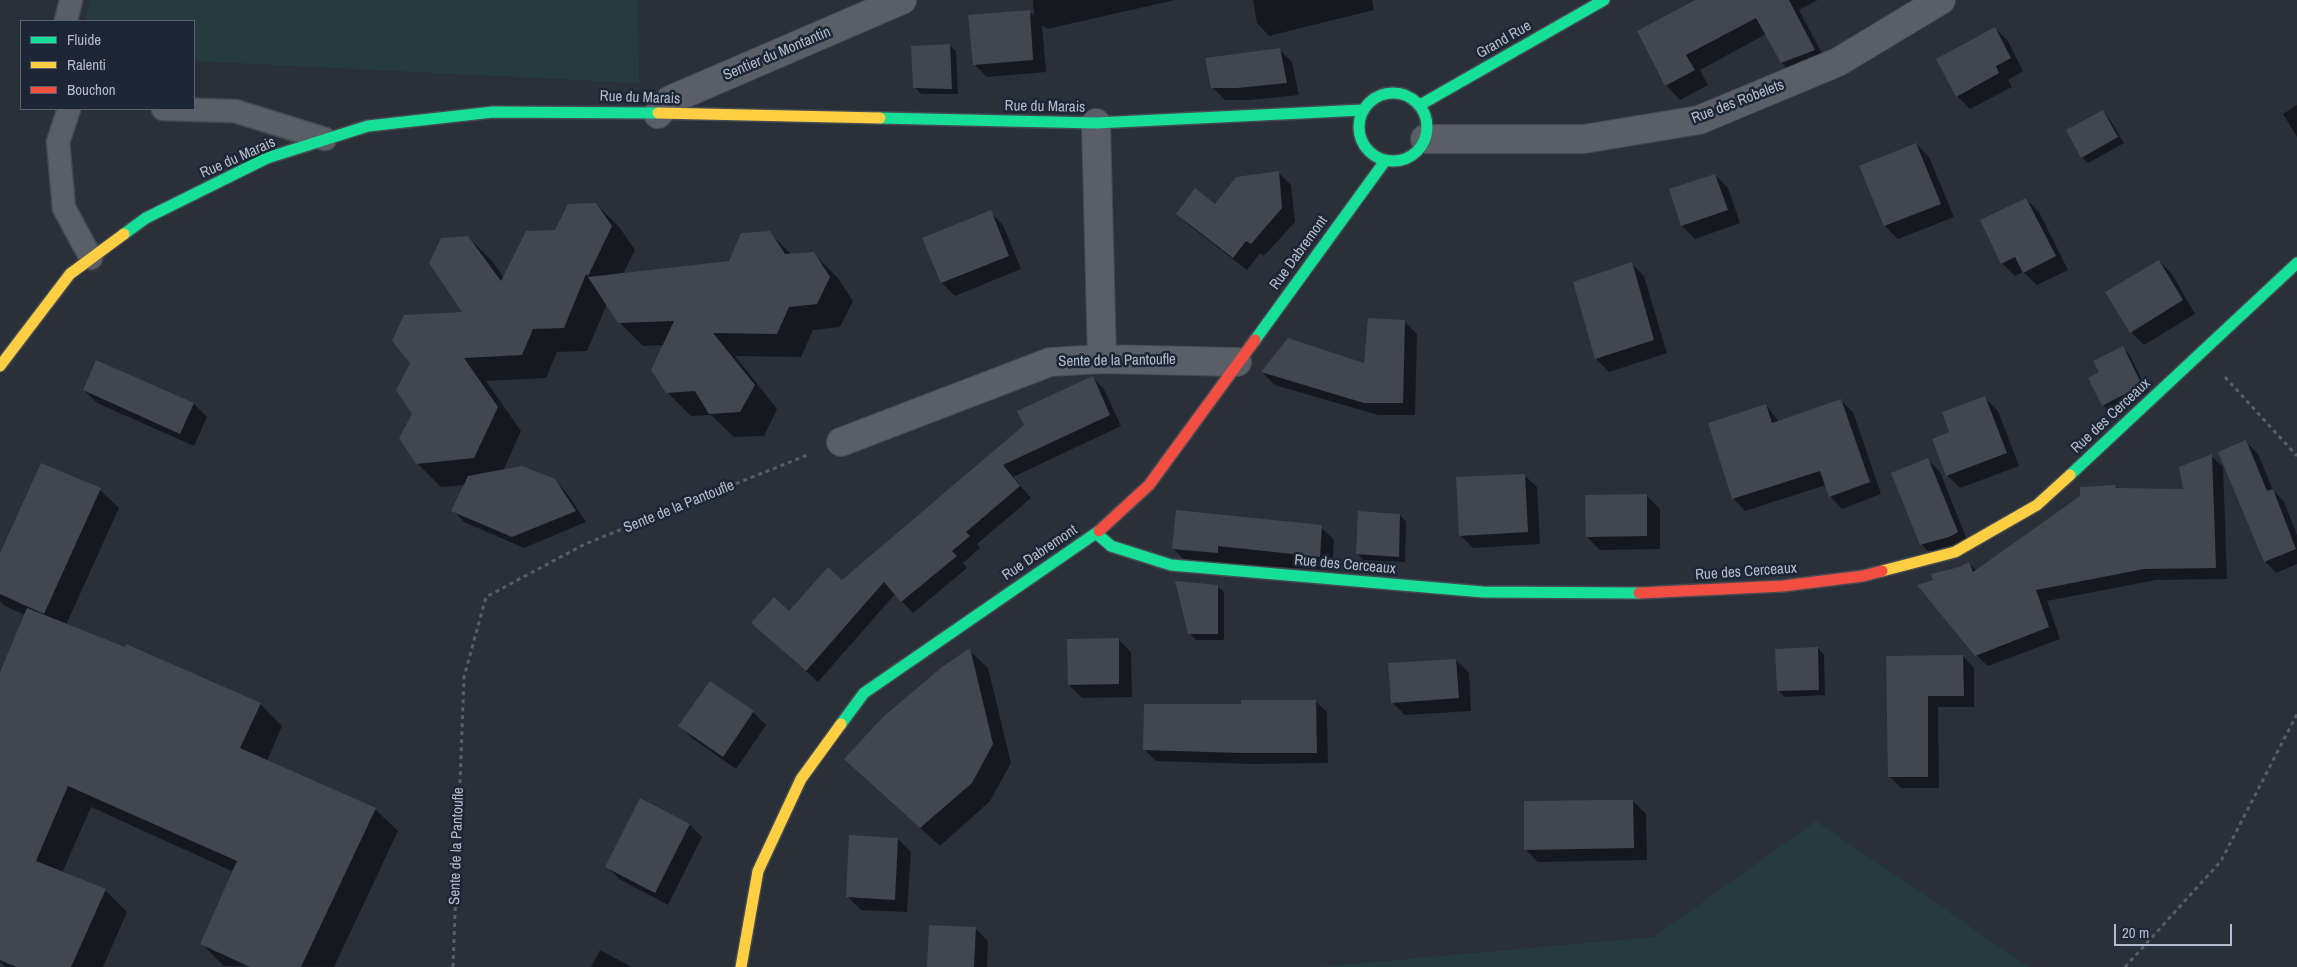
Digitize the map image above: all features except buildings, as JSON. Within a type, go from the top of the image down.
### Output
[{"type":"street","name":"Sentier du Montantin","points":[[658,114],[670,100],[902,0]]},
{"type":"street","name":"Grand Rue","points":[[1420,105],[1604,0]]},
{"type":"street","name":"Rue des Robelets","points":[[1425,139],[1584,140],[1699,120],[1838,62],[1941,0]]},
{"type":"street","points":[[1390,92],[1402,93],[1420,105],[1426,122],[1425,139],[1419,150],[1409,157],[1397,161],[1385,161],[1374,155],[1364,146],[1359,135],[1358,122],[1362,110],[1369,101],[1379,95],[1390,92]]},
{"type":"street","name":"Rue du Marais","points":[[0,366],[70,274],[146,218],[267,158],[368,126],[493,112],[586,111],[1096,123],[1362,110]]},
{"type":"street","points":[[1096,123],[1102,359]]},
{"type":"street","name":"Rue Dabremont","points":[[740,967],[758,872],[801,779],[864,693],[1096,533],[1149,485],[1385,161]]},
{"type":"street","name":"Rue des Cerceaux","points":[[1096,533],[1111,546],[1171,565],[1483,592],[1653,593],[1783,586],[1863,576],[1954,552],[2037,505],[2297,263]]},
{"type":"street","name":"Sente de la Pantoufle","points":[[841,442],[1050,362],[1102,359],[1238,362]]},
{"type":"lane","points":[[66,20],[71,0]]},
{"type":"lane","points":[[69,110],[58,142],[64,208],[91,258]]},
{"type":"lane","points":[[195,110],[235,111],[325,139]]},
{"type":"path","points":[[2201,352],[2297,456]]},
{"type":"path","name":"Sente de la Pantoufle","points":[[453,967],[464,677],[486,597],[585,544],[841,442]]},
{"type":"path","points":[[2125,967],[2221,861],[2297,714]]},
{"type":"green space","points":[[90,0],[638,0],[639,83],[195,61],[195,20],[85,20]]},
{"type":"green space","points":[[1816,821],[2029,967],[1318,967],[1654,937]]},
{"type":"traffic: fast","points":[[1420,105],[1604,0]]},
{"type":"traffic: fast","points":[[1386,93],[1400,93],[1412,98],[1422,108],[1427,120],[1427,127],[1427,134],[1422,146],[1412,156],[1400,161],[1386,161],[1374,156],[1364,146],[1359,134],[1359,120],[1364,108],[1374,98],[1386,93]]},
{"type":"traffic: fast","points":[[880,118],[1096,123],[1363,110]]},
{"type":"traffic: fast","points":[[124,234],[146,218],[267,158],[368,126],[493,112],[658,113]]},
{"type":"traffic: fast","points":[[1255,340],[1385,161]]},
{"type":"traffic: fast","points":[[2070,475],[2297,263]]},
{"type":"traffic: fast","points":[[841,724],[864,693],[1099,531]]},
{"type":"traffic: fast","points":[[1096,533],[1111,546],[1171,565],[1483,592],[1639,593]]},
{"type":"traffic: slow","points":[[658,113],[880,118]]},
{"type":"traffic: slow","points":[[0,366],[70,274],[124,234]]},
{"type":"traffic: slow","points":[[1882,571],[1955,552],[2037,505],[2070,475]]},
{"type":"traffic: slow","points":[[741,967],[758,871],[801,779],[841,724]]},
{"type":"traffic: jam","points":[[1099,531],[1149,485],[1255,340]]},
{"type":"traffic: jam","points":[[1639,593],[1783,586],[1863,576],[1882,571]]}]
